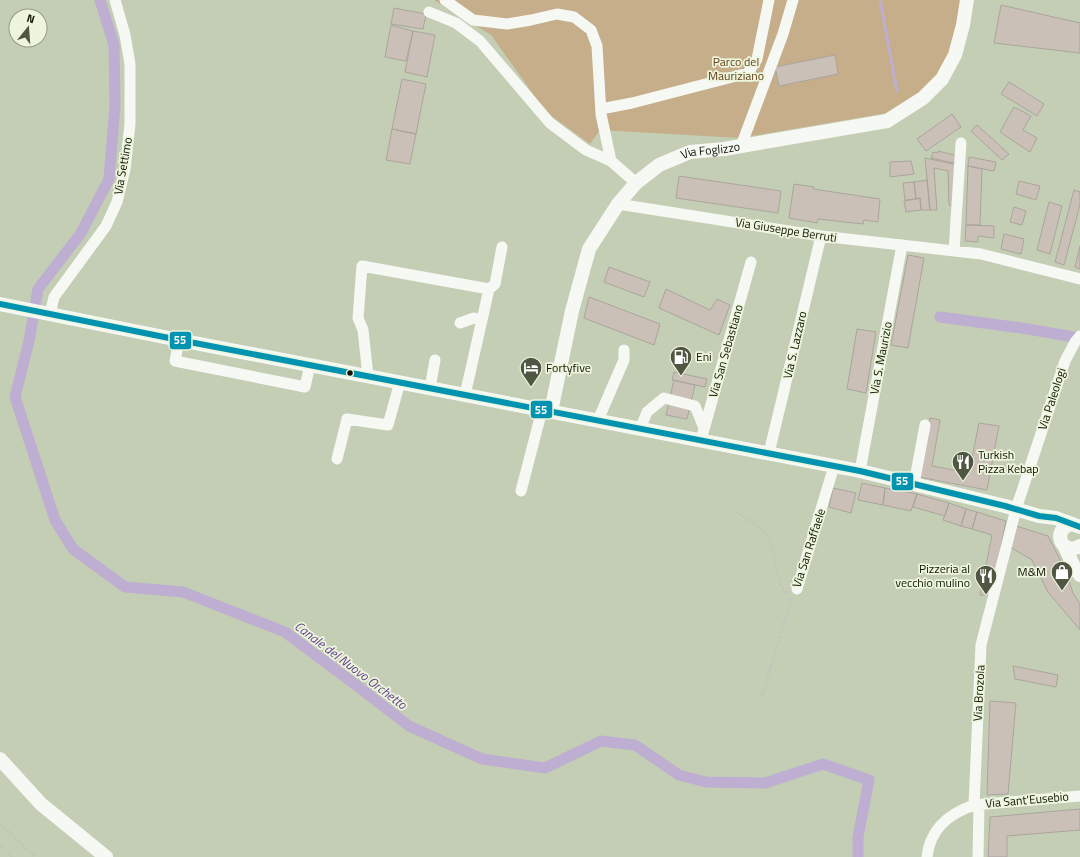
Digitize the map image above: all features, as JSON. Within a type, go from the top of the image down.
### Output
[{"type":"main road","name":"Via Foglizzo","points":[[546,410],[589,249],[618,204],[636,183],[659,166],[690,152],[724,149],[887,120],[923,98],[942,79],[955,55],[963,25],[967,0]]},
{"type":"main road","points":[[0,304],[640,429],[702,434],[769,453],[860,471],[1040,516],[1056,518],[1076,525]]},
{"type":"main road","points":[[1040,516],[1073,546]]},
{"type":"main road","points":[[1076,525],[1067,525],[1061,532],[1073,546],[1074,566],[1080,575]]},
{"type":"main road","points":[[0,759],[41,804],[106,857]]},
{"type":"street","name":"Via Settimo","points":[[44,313],[106,226],[117,202],[125,169],[130,124],[130,64],[125,35],[115,0]]},
{"type":"street","points":[[445,0],[473,20],[507,24],[557,14],[574,16],[591,30],[597,46],[600,109],[611,161]]},
{"type":"street","points":[[600,109],[632,103],[748,73],[757,59],[769,0]]},
{"type":"street","points":[[741,146],[783,34],[793,0]]},
{"type":"street","points":[[429,12],[456,23],[480,41],[550,123],[586,150],[611,161],[636,183]]},
{"type":"street","points":[[954,251],[961,143]]},
{"type":"street","name":"Via Giuseppe Berruti","points":[[618,204],[821,236],[981,254],[1080,279]]},
{"type":"street","name":"Via S. Lazzaro","points":[[769,453],[821,236]]},
{"type":"street","name":"Via S. Maurizio","points":[[860,471],[902,245]]},
{"type":"street","points":[[465,395],[489,289],[495,284],[502,247]]},
{"type":"street","name":"Via San Sebastiano","points":[[702,434],[751,262]]},
{"type":"street","points":[[368,376],[363,330],[358,318],[362,266],[489,289]]},
{"type":"street","points":[[460,323],[474,318],[482,320]]},
{"type":"street","name":"Via Paleologi","points":[[1016,509],[1065,361],[1078,339]]},
{"type":"street","points":[[179,340],[175,361],[305,387],[310,365]]},
{"type":"street","points":[[598,420],[624,360],[624,350]]},
{"type":"street","points":[[430,388],[435,360]]},
{"type":"street","points":[[337,459],[347,419],[388,425],[400,382]]},
{"type":"street","points":[[640,429],[647,412],[664,398],[695,406],[702,434]]},
{"type":"street","points":[[521,491],[546,410]]},
{"type":"street","points":[[914,484],[924,424]]},
{"type":"street","name":"Via San Raffaele","points":[[795,592],[834,466]]},
{"type":"street","name":"Via Brozola","points":[[978,857],[976,805],[981,645],[1016,509]]},
{"type":"street","name":"Via Sant'Eusebio","points":[[976,805],[1080,796]]},
{"type":"street","points":[[927,857],[928,845],[937,829],[949,817],[976,805]]},
{"type":"path","name":"Via San Raffaele","points":[[735,511],[762,531],[768,538],[774,554],[781,587],[786,593],[795,592]]},
{"type":"path","points":[[762,696],[795,592]]},
{"type":"path","points":[[0,823],[35,857]]},
{"type":"path","points":[[0,846],[12,857]]},
{"type":"green space","name":"Parco del Mauriziano","points":[[434,0],[962,0],[955,44],[933,84],[887,113],[740,138],[600,130],[590,144],[546,112],[491,35]]},
{"type":"building","points":[[1001,5],[1080,23],[1080,53],[994,43]]},
{"type":"building","points":[[394,8],[426,14],[423,29],[391,24]]},
{"type":"building","points":[[391,25],[413,31],[406,61],[385,57]]},
{"type":"building","points":[[413,31],[435,35],[427,77],[405,72]]},
{"type":"building","points":[[835,55],[838,74],[779,86],[775,67]]},
{"type":"building","points":[[402,79],[426,84],[416,134],[392,129]]},
{"type":"building","points":[[1009,82],[1044,104],[1037,116],[1001,94]]},
{"type":"building","points":[[1014,107],[1031,116],[1023,130],[1037,138],[1030,152],[1000,132]]},
{"type":"building","points":[[952,114],[961,127],[926,151],[917,139]]},
{"type":"building","points":[[977,125],[1009,154],[1002,160],[971,131]]},
{"type":"building","points":[[392,129],[416,134],[410,164],[386,160]]},
{"type":"building","points":[[938,151],[958,156],[958,164],[931,158],[933,152],[938,153]]},
{"type":"building","points":[[969,157],[996,162],[994,171],[968,166]]},
{"type":"building","points":[[925,158],[958,165],[956,206],[949,205],[948,171],[934,168],[937,210],[930,210]]},
{"type":"building","points":[[911,161],[914,174],[890,177],[890,162]]},
{"type":"building","points":[[968,166],[982,169],[980,225],[966,225]]},
{"type":"building","points":[[679,176],[781,191],[778,213],[676,198]]},
{"type":"building","points":[[927,180],[930,210],[921,210],[920,198],[916,199],[914,182]]},
{"type":"building","points":[[1019,181],[1040,186],[1036,200],[1016,194]]},
{"type":"building","points":[[914,182],[916,199],[905,200],[903,183]]},
{"type":"building","points":[[794,184],[814,187],[813,189],[880,199],[878,222],[864,220],[863,224],[818,219],[817,223],[789,218]]},
{"type":"building","points":[[1074,190],[1080,192],[1080,205],[1064,265],[1055,262]]},
{"type":"building","points":[[920,198],[921,210],[906,212],[904,201]]},
{"type":"building","points":[[1049,202],[1062,206],[1050,254],[1037,250]]},
{"type":"building","points":[[1014,207],[1026,211],[1022,225],[1010,222]]},
{"type":"building","points":[[966,225],[994,226],[994,238],[978,236],[978,242],[965,241]]},
{"type":"building","points":[[1004,234],[1024,239],[1021,254],[1001,249]]},
{"type":"building","points":[[1080,246],[1080,269],[1075,267]]},
{"type":"building","points":[[908,255],[924,258],[908,348],[891,345]]},
{"type":"building","points":[[609,267],[650,282],[644,297],[604,282]]},
{"type":"building","points":[[666,289],[710,310],[717,299],[730,305],[719,335],[659,308]]},
{"type":"building","points":[[589,297],[660,324],[654,345],[584,318]]},
{"type":"building","points":[[857,329],[876,332],[866,393],[847,389]]},
{"type":"building","points":[[674,372],[707,379],[705,387],[672,380]]},
{"type":"building","points":[[674,380],[695,385],[687,419],[666,415]]},
{"type":"building","points":[[930,418],[940,420],[932,466],[969,473],[979,423],[999,426],[987,490],[919,477]]},
{"type":"building","points":[[862,483],[885,488],[883,505],[858,500]]},
{"type":"building","points":[[833,488],[856,493],[851,513],[829,507]]},
{"type":"building","points":[[885,488],[917,494],[911,511],[883,505]]},
{"type":"building","points":[[917,494],[949,503],[945,516],[913,507]]},
{"type":"building","points":[[949,503],[966,509],[961,526],[943,520]]},
{"type":"building","points":[[966,509],[977,512],[972,529],[961,526]]},
{"type":"building","points":[[977,512],[1006,521],[991,596],[980,595],[992,535],[972,529]]},
{"type":"building","points":[[1013,525],[1048,536],[1064,567],[1073,593],[1080,604],[1080,630],[1048,592],[1032,560],[1010,547]]},
{"type":"building","points":[[1013,666],[1058,675],[1056,687],[1015,679]]},
{"type":"building","points":[[990,701],[1016,703],[1008,794],[987,795]]},
{"type":"building","points":[[1080,809],[1080,830],[1007,836],[1007,857],[988,857],[990,817]]},
{"type":"waterway","name":"Canale del Nuovo Orchetto","points":[[100,0],[114,45],[115,106],[109,179],[81,233],[38,289],[29,341],[15,397],[55,520],[73,549],[125,587],[183,592],[285,632],[409,726],[482,759],[545,768],[601,741],[635,745],[679,775],[706,782],[765,783],[823,764],[869,780],[858,837],[858,857]]},
{"type":"waterway","points":[[880,0],[897,91]]},
{"type":"waterway","points":[[940,317],[1080,338]]},
{"type":"transit line","name":"55","points":[[0,304],[179,340],[860,471],[1005,506],[1039,516],[1056,518],[1080,527]]},
{"type":"place","name":"Eni","points":[[681,376]]},
{"type":"place","name":"Fortyfive","points":[[531,388]]},
{"type":"place","name":"Turkish Pizza Kebap","points":[[963,482]]},
{"type":"place","name":"M&M","points":[[1062,592]]},
{"type":"place","name":"Pizzeria al vecchio mulino","points":[[986,596]]}]
